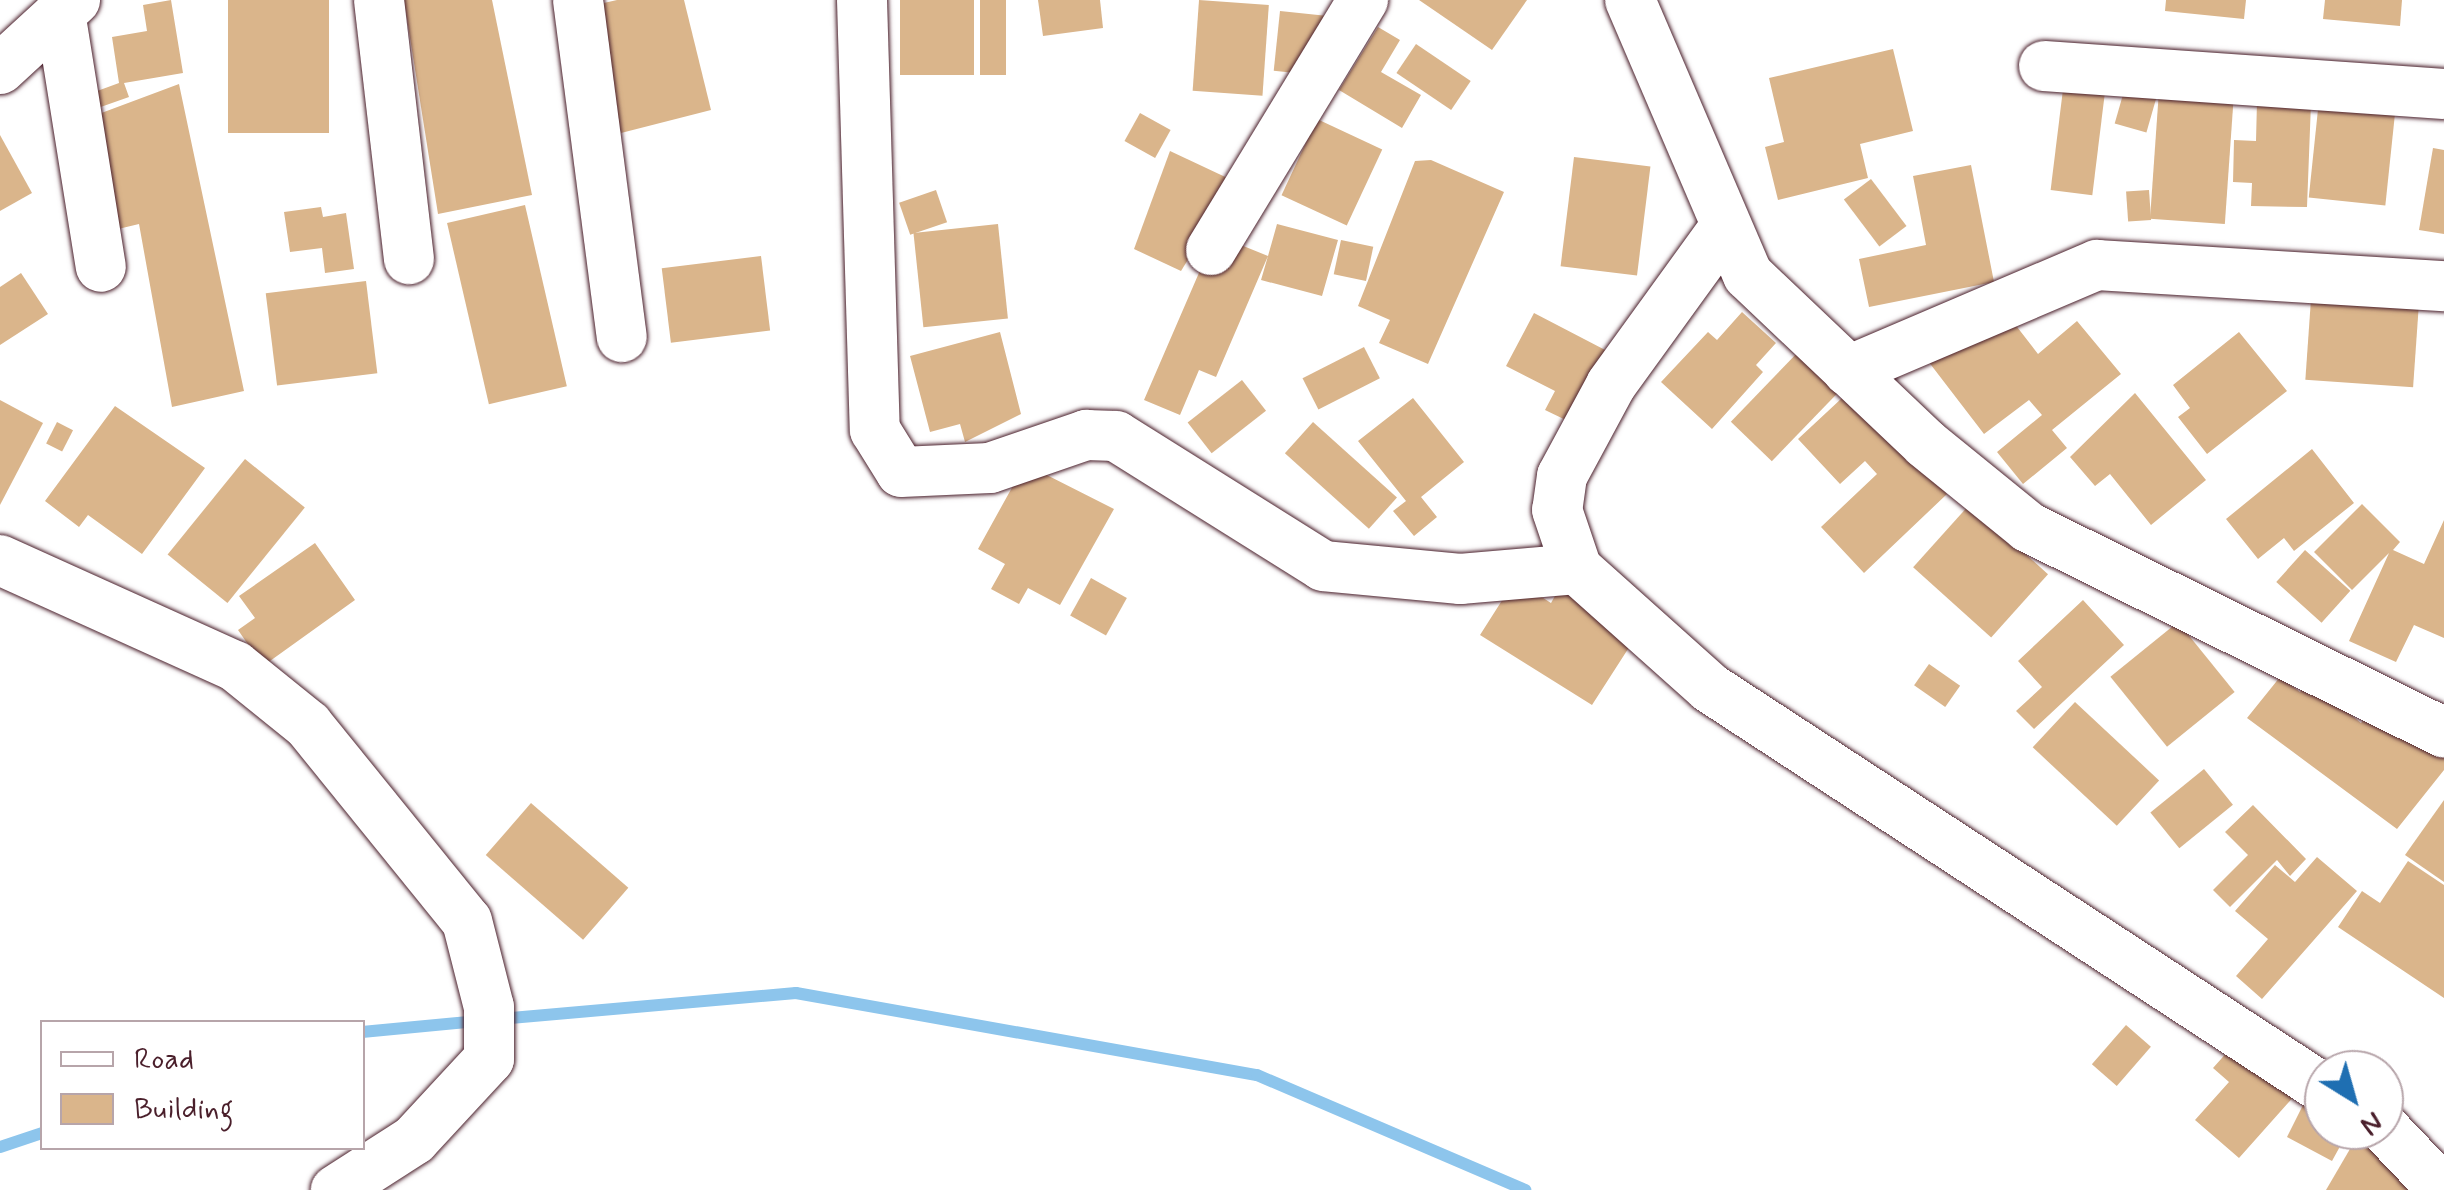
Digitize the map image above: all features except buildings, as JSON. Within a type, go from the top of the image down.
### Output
[{"type":"street","points":[[378,0],[409,259]]},
{"type":"street","points":[[578,0],[622,337]]},
{"type":"street","points":[[862,0],[874,430],[901,472],[990,468],[1086,435],[1116,436],[1323,566],[1460,579],[1577,570]]},
{"type":"street","points":[[1211,250],[1363,0]]},
{"type":"street","points":[[1630,0],[1723,230],[1748,276],[1848,371],[2028,527],[2444,733]]},
{"type":"street","points":[[0,69],[68,6]]},
{"type":"street","points":[[68,6],[101,268]]},
{"type":"street","points":[[2044,66],[2433,102]]},
{"type":"street","points":[[1723,230],[1611,385],[1562,476],[1557,510],[1577,570],[1710,688],[2304,1077]]},
{"type":"street","points":[[1848,371],[2097,265],[2444,286]]},
{"type":"street","points":[[0,560],[235,666],[308,725],[468,921],[490,1007],[489,1059],[414,1140],[336,1190]]},
{"type":"street","points":[[2404,1149],[2444,1190]]},
{"type":"waterway","points":[[499,1019],[796,993],[1257,1075],[1525,1190]]},
{"type":"waterway","points":[[365,1032],[479,1021]]},
{"type":"waterway","points":[[0,1147],[40,1134]]}]
